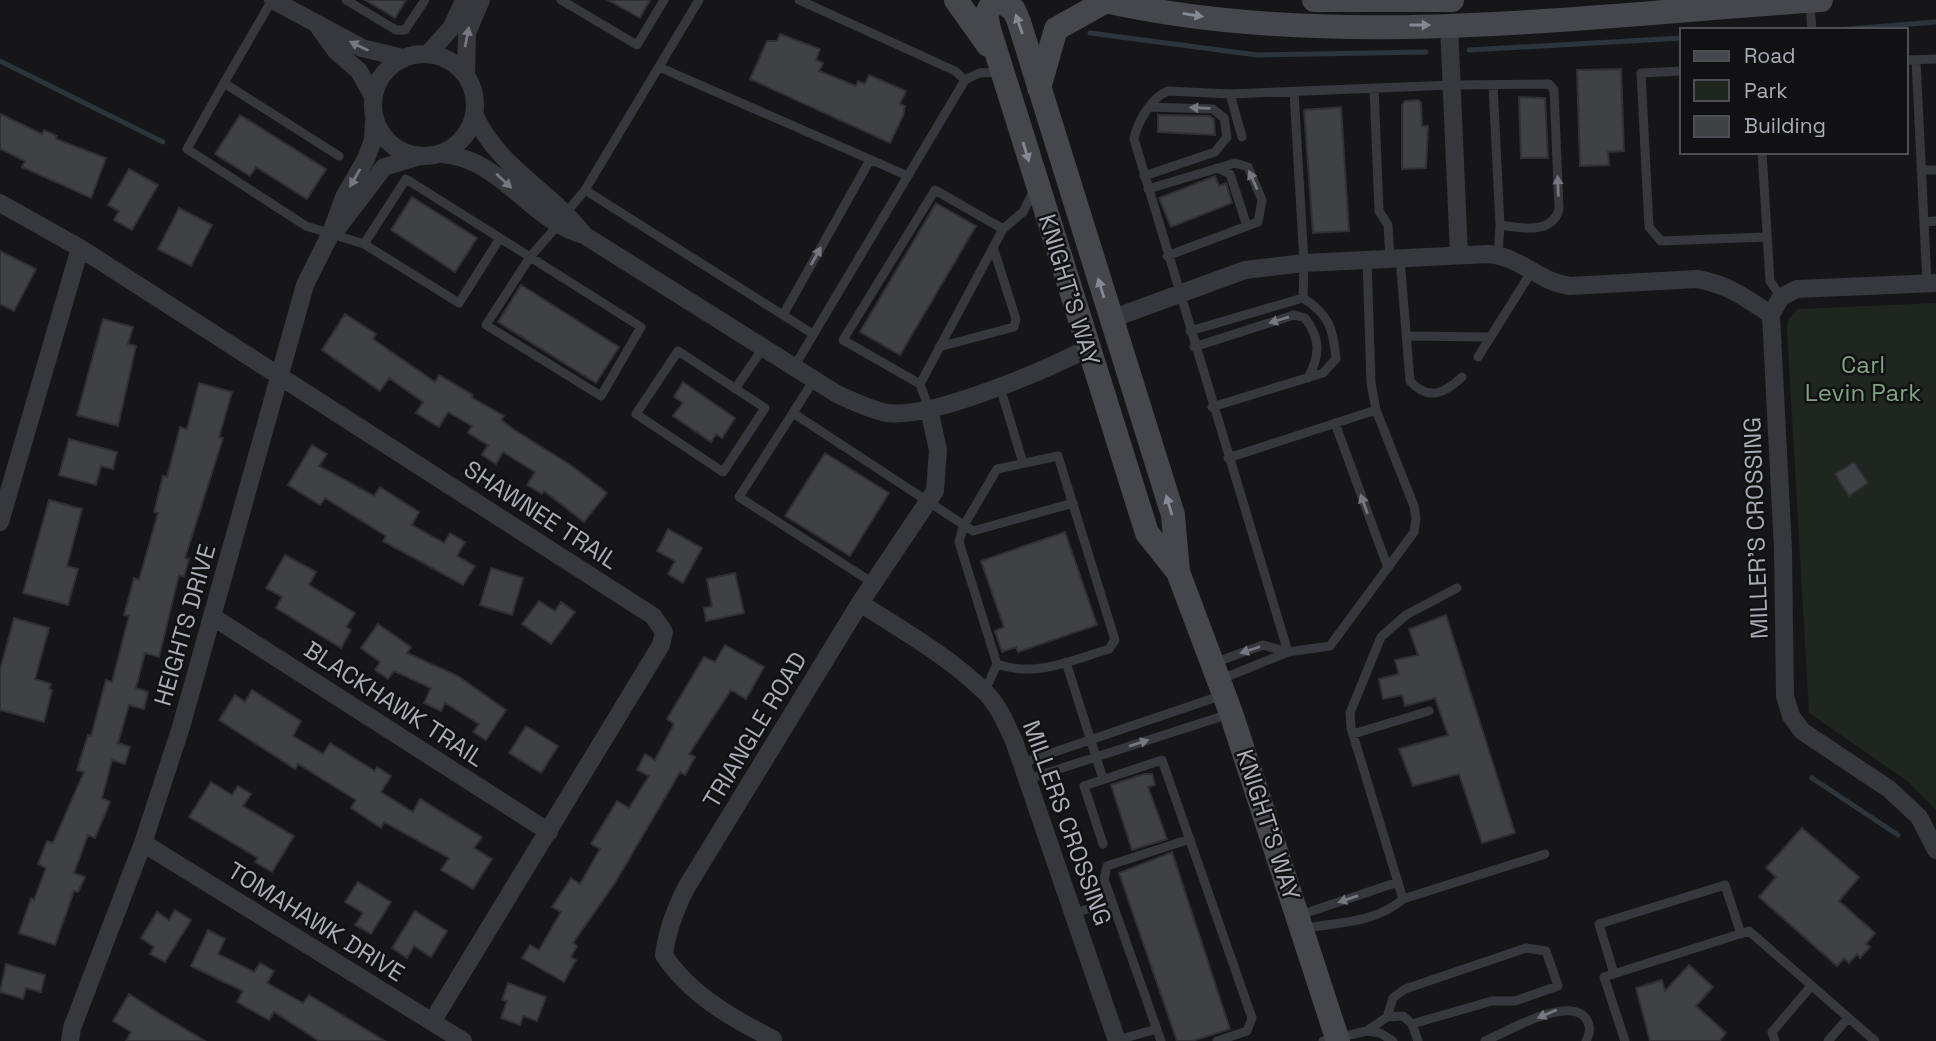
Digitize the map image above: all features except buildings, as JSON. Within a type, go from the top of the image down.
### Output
[{"type":"main road","points":[[956,0],[999,64]]},
{"type":"main road","name":"KNIGHT'S WAY","points":[[1178,572],[1147,533],[1087,349],[986,15],[997,0],[1014,10],[1173,515],[1178,572],[1221,688],[1300,922],[1333,1041]]},
{"type":"main road","points":[[1314,0],[1452,0]]},
{"type":"main road","points":[[1620,0],[1677,10]]},
{"type":"main road","points":[[1039,88],[1056,29],[1104,1],[1207,17],[1275,23],[1450,25],[1821,0]]},
{"type":"main road","points":[[1087,349],[1094,346],[1101,350],[1129,425],[1152,449]]},
{"type":"street","points":[[272,0],[370,51],[403,58],[428,54],[446,58],[466,76],[474,94],[474,114],[462,140],[443,154]]},
{"type":"street","points":[[428,54],[452,27],[464,0]]},
{"type":"street","points":[[466,76],[467,33],[481,0]]},
{"type":"street","points":[[1450,25],[1459,254]]},
{"type":"street","points":[[318,26],[336,51],[359,71],[373,96]]},
{"type":"street","points":[[331,233],[339,209],[370,149],[374,121],[373,96],[382,76],[403,58]]},
{"type":"street","points":[[474,114],[489,144],[562,219]]},
{"type":"street","points":[[374,121],[389,143],[403,153],[418,156]]},
{"type":"street","points":[[331,233],[384,167],[418,156],[457,155],[484,166],[584,235],[814,380],[857,403],[889,413],[929,408],[1000,387],[1087,349]]},
{"type":"street","name":"SHAWNEE TRAIL","points":[[0,203],[80,248],[653,616],[664,632],[662,645],[432,1022]]},
{"type":"street","name":"HEIGHTS DRIVE","points":[[71,1034],[143,843],[214,617],[305,285],[331,233]]},
{"type":"street","points":[[0,522],[6,476],[80,248]]},
{"type":"street","points":[[1111,318],[1245,270],[1304,262],[1459,254],[1508,256],[1554,284],[1570,286],[1697,279],[1715,282],[1732,289],[1771,315],[1781,297],[1797,289],[1932,284]]},
{"type":"street","name":"MILLER'S CROSSING","points":[[1771,315],[1783,550],[1786,696],[1791,716],[1802,730],[1889,789],[1919,817],[1936,850]]},
{"type":"street","name":"TRIANGLE ROAD","points":[[773,1039],[746,1026],[688,985],[664,955],[666,938],[672,916],[686,888],[860,603],[935,491],[938,450],[929,408]]},
{"type":"street","name":"MILLERS CROSSING","points":[[860,603],[927,646],[985,691],[1001,713],[1025,771],[1117,1041]]},
{"type":"street","name":"BLACKHAWK TRAIL","points":[[214,617],[548,832]]},
{"type":"street","name":"TOMAHAWK DRIVE","points":[[143,843],[463,1041]]},
{"type":"lane","points":[[272,0],[187,149],[306,226],[364,244],[459,303],[500,238]]},
{"type":"lane","points":[[346,0],[396,30],[405,30],[412,24],[425,0]]},
{"type":"lane","points":[[561,0],[637,45],[664,0]]},
{"type":"lane","points":[[364,244],[407,179],[530,257],[641,327],[601,396],[486,325],[530,257],[585,190],[699,0]]},
{"type":"lane","points":[[799,0],[955,71],[965,80]]},
{"type":"lane","points":[[1810,1],[1812,28]]},
{"type":"lane","points":[[1932,284],[1924,222],[1922,170],[1911,60],[1936,59]]},
{"type":"lane","points":[[794,367],[965,80],[999,64]]},
{"type":"lane","points":[[659,66],[908,176]]},
{"type":"lane","points":[[1680,71],[1641,74],[1649,227],[1661,241],[1766,237]]},
{"type":"lane","points":[[224,82],[339,156]]},
{"type":"lane","points":[[1289,652],[1167,256],[1134,139],[1135,129],[1159,94],[1168,91],[1230,94],[1538,82],[1549,85],[1554,90],[1559,209],[1556,219],[1548,226],[1522,228],[1500,225]]},
{"type":"lane","points":[[1493,85],[1500,225],[1497,255]]},
{"type":"lane","points":[[1374,88],[1379,211],[1388,225],[1395,258],[1410,381],[1420,392],[1436,394],[1450,389],[1462,377]]},
{"type":"lane","points":[[1294,92],[1304,262],[1303,298]]},
{"type":"lane","points":[[1230,94],[1242,137]]},
{"type":"lane","points":[[1144,176],[1215,152],[1227,137],[1224,118],[1213,109],[1150,107]]},
{"type":"lane","points":[[1762,154],[1770,281],[1781,297]]},
{"type":"lane","points":[[783,315],[870,160]]},
{"type":"lane","points":[[1148,189],[1235,163],[1248,167],[1262,200],[1258,222],[1167,256]]},
{"type":"lane","points":[[1217,168],[1230,174],[1247,226]]},
{"type":"lane","points":[[1922,170],[1936,170]]},
{"type":"lane","points":[[920,384],[1003,229],[1023,212],[1036,186]]},
{"type":"lane","points":[[585,190],[813,334]]},
{"type":"lane","points":[[929,408],[920,384],[843,340],[935,190],[1003,229]]},
{"type":"lane","points":[[1924,222],[1936,221]]},
{"type":"lane","points":[[939,347],[1014,327],[1016,319],[993,247]]},
{"type":"lane","points":[[1025,771],[1096,757],[1289,652],[1330,646],[1414,532],[1414,506],[1376,410],[1371,383],[1367,260]]},
{"type":"lane","points":[[1478,357],[1532,271]]},
{"type":"lane","points":[[1190,331],[1303,298],[1317,307],[1329,320],[1336,359],[1331,367],[1308,378],[1212,407]]},
{"type":"lane","points":[[1194,347],[1294,315],[1305,318],[1317,339],[1319,352],[1308,378]]},
{"type":"lane","points":[[1406,337],[1490,337]]},
{"type":"lane","points":[[735,389],[763,348]]},
{"type":"lane","points":[[678,351],[735,389],[765,408],[723,472],[636,414],[678,351]]},
{"type":"lane","points":[[814,380],[739,498],[874,583]]},
{"type":"lane","points":[[1000,387],[1023,463]]},
{"type":"lane","points":[[1228,458],[1376,410]]},
{"type":"lane","points":[[793,413],[963,527],[974,531],[1073,503]]},
{"type":"lane","points":[[1335,423],[1388,568]]},
{"type":"lane","points":[[985,691],[997,664],[958,542],[963,527],[997,469],[1058,456],[1115,640],[1109,649],[1034,671],[1014,670],[997,664]]},
{"type":"lane","points":[[1403,900],[1353,734],[1350,713],[1381,637],[1406,615],[1457,588]]},
{"type":"lane","points":[[1025,771],[1091,740],[1221,688],[1263,645],[1289,652]]},
{"type":"lane","points":[[1066,662],[1103,779]]},
{"type":"lane","points":[[1353,734],[1429,711]]},
{"type":"lane","points":[[1104,844],[1084,786],[1161,760],[1252,1018],[1242,1037],[1217,1041]]},
{"type":"lane","points":[[1161,1041],[1104,879],[1107,866],[1190,839]]},
{"type":"lane","points":[[1300,922],[1353,921],[1393,909],[1403,900],[1545,854]]},
{"type":"lane","points":[[1300,922],[1398,882]]},
{"type":"lane","points":[[1614,974],[1600,924],[1625,916],[1725,885],[1741,934]]},
{"type":"lane","points":[[1073,913],[1112,903]]},
{"type":"lane","points":[[1625,1041],[1604,977],[1749,931],[1875,1041]]},
{"type":"lane","points":[[1387,1017],[1393,998],[1405,989],[1527,948],[1546,951],[1558,986],[1515,1000],[1492,1001],[1412,1024]]},
{"type":"lane","points":[[1775,1041],[1772,1032],[1811,986]]},
{"type":"lane","points":[[1485,1041],[1558,1010],[1573,1009],[1585,1016],[1589,1025],[1586,1041]]},
{"type":"lane","points":[[1333,1041],[1367,1031],[1387,1017],[1403,1016],[1412,1024],[1418,1041]]},
{"type":"lane","points":[[1828,1041],[1848,1018]]},
{"type":"lane","points":[[1117,1041],[1157,1029]]},
{"type":"lane","points":[[1367,1031],[1380,1033],[1393,1041]]},
{"type":"green space","name":"Carl Levin Park","points":[[1936,303],[1936,810],[1906,780],[1809,713],[1787,330],[1788,320],[1798,309]]},
{"type":"waterway","points":[[1862,28],[1936,22]]},
{"type":"waterway","points":[[1090,33],[1257,55],[1426,52]]},
{"type":"waterway","points":[[1469,50],[1680,38]]},
{"type":"waterway","points":[[0,61],[163,142]]},
{"type":"waterway","points":[[1812,778],[1898,835]]}]
